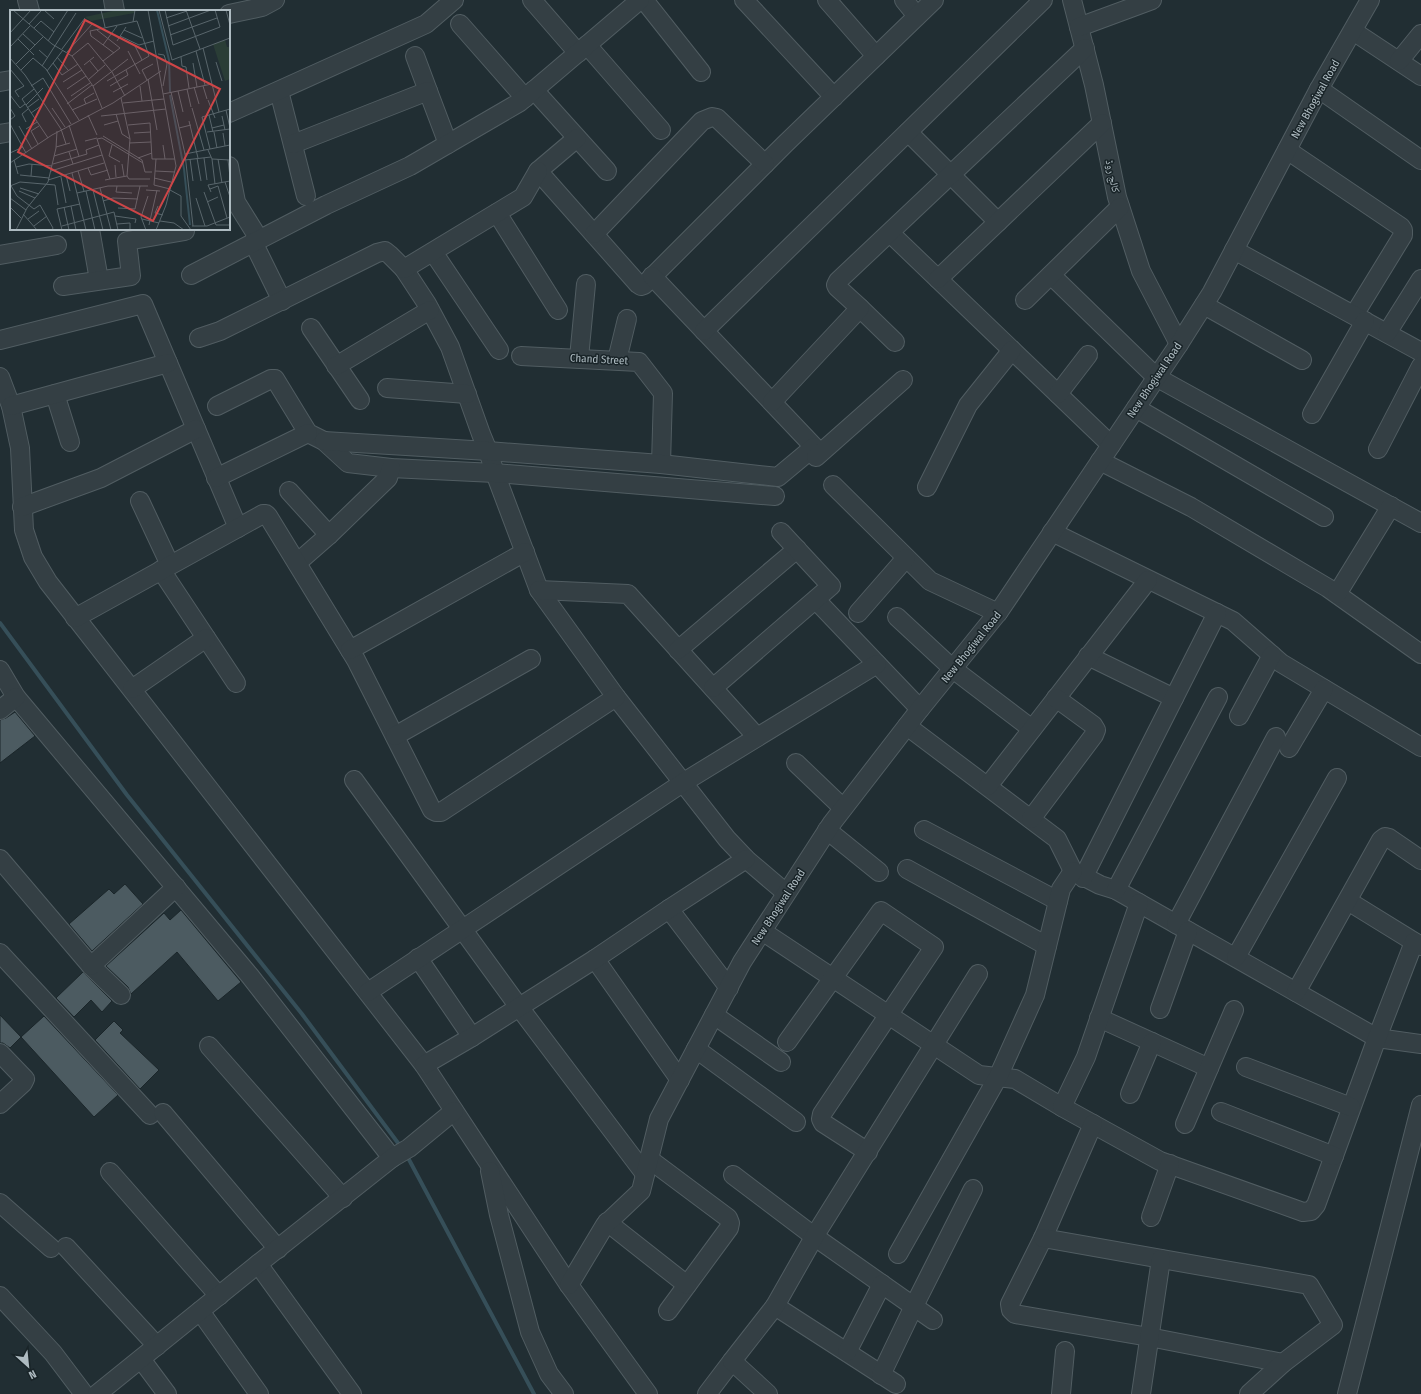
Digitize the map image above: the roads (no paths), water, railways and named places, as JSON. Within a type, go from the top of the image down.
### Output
[{"type":"street","points":[[26,0],[30,10]]},
{"type":"street","points":[[113,0],[115,10]]},
{"type":"street","points":[[230,14],[262,7],[275,0]]},
{"type":"street","points":[[230,114],[426,24],[454,0]]},
{"type":"street","points":[[532,0],[661,130]]},
{"type":"street","points":[[744,0],[834,97]]},
{"type":"street","points":[[827,0],[876,56]]},
{"type":"street","points":[[904,0],[917,16]]},
{"type":"street","points":[[538,172],[638,284],[641,286],[644,285],[765,164],[934,0]]},
{"type":"street","points":[[704,331],[1043,0]]},
{"type":"street","name":"کالج روڈ","points":[[1072,0],[1085,48],[1120,207],[1141,271],[1179,344]]},
{"type":"street","points":[[1079,27],[1152,0]]},
{"type":"street","name":"New Bhogiwal Road","points":[[569,1285],[607,1222],[641,1191],[659,1119],[742,962],[827,830],[843,808],[920,709],[998,613],[1179,344],[1204,305],[1319,89],[1370,0]]},
{"type":"street","points":[[191,275],[326,204],[410,166],[448,144],[529,94],[637,1],[701,72]]},
{"type":"street","points":[[460,24],[529,94],[577,138],[607,171]]},
{"type":"street","points":[[1353,30],[1421,76]]},
{"type":"street","points":[[1399,61],[1421,34]]},
{"type":"street","points":[[895,342],[836,285],[838,281],[1085,48]]},
{"type":"street","points":[[415,56],[448,144]]},
{"type":"street","points":[[0,82],[10,80]]},
{"type":"street","points":[[1319,89],[1421,160]]},
{"type":"street","points":[[280,91],[306,196]]},
{"type":"street","points":[[293,144],[428,91]]},
{"type":"street","points":[[594,234],[702,121],[712,117],[717,118],[765,164]]},
{"type":"street","points":[[938,279],[1102,123]]},
{"type":"street","points":[[0,134],[10,132]]},
{"type":"street","points":[[908,132],[998,222]]},
{"type":"street","points":[[404,269],[523,197],[538,172],[577,138]]},
{"type":"street","points":[[1287,150],[1401,227],[1403,230],[1402,235],[1312,414]]},
{"type":"street","points":[[230,171],[236,202],[256,241],[282,301]]},
{"type":"street","points":[[1025,300],[1120,207]]},
{"type":"street","points":[[497,213],[558,310]]},
{"type":"street","points":[[90,230],[98,280]]},
{"type":"street","points":[[63,286],[131,276],[127,242],[185,231]]},
{"type":"street","points":[[890,233],[1111,445]]},
{"type":"street","points":[[0,255],[57,244]]},
{"type":"street","points":[[1234,250],[1421,352]]},
{"type":"street","points":[[198,338],[220,331],[377,253],[385,251],[390,255],[404,269],[430,310],[450,347],[539,590],[616,697],[728,838],[746,860],[786,893]]},
{"type":"street","points":[[433,252],[499,350]]},
{"type":"street","points":[[1051,275],[1156,377],[1421,523]]},
{"type":"street","points":[[652,276],[772,402],[817,452]]},
{"type":"street","points":[[1387,333],[1421,279]]},
{"type":"street","points":[[579,358],[586,284]]},
{"type":"street","points":[[0,340],[142,304],[238,528]]},
{"type":"street","points":[[1204,305],[1302,360]]},
{"type":"street","points":[[772,402],[860,308]]},
{"type":"street","points":[[336,366],[430,310]]},
{"type":"street","points":[[617,360],[627,319]]},
{"type":"street","points":[[311,328],[360,400]]},
{"type":"street","points":[[927,487],[968,405],[1012,350]]},
{"type":"street","points":[[1058,394],[1088,355]]},
{"type":"street","name":"Chand Street","points":[[521,356],[639,362],[663,393],[661,464]]},
{"type":"street","points":[[11,406],[168,363]]},
{"type":"street","points":[[1378,449],[1421,366]]},
{"type":"street","points":[[0,377],[11,406],[20,448],[24,530],[33,558],[48,582],[424,1065],[569,1285],[648,1394]]},
{"type":"street","points":[[217,406],[275,379],[308,433],[324,441],[348,463],[391,468],[495,473],[775,496]]},
{"type":"street","points":[[324,441],[661,464],[778,477],[817,452],[903,380]]},
{"type":"street","points":[[387,388],[467,394]]},
{"type":"street","points":[[55,394],[70,442]]},
{"type":"street","points":[[1136,408],[1324,517]]},
{"type":"street","points":[[22,506],[101,478],[196,429]]},
{"type":"street","points":[[216,478],[308,433]]},
{"type":"street","points":[[368,465],[369,443]]},
{"type":"street","points":[[1100,462],[1191,507],[1337,594],[1421,654]]},
{"type":"street","points":[[297,563],[329,535],[388,478],[391,468]]},
{"type":"street","points":[[833,485],[930,581],[998,613]]},
{"type":"street","points":[[289,491],[329,535]]},
{"type":"street","points":[[140,501],[165,568],[206,638],[236,683]]},
{"type":"street","points":[[1337,594],[1391,506]]},
{"type":"street","points":[[75,618],[263,514],[266,514],[350,650],[432,810],[436,812],[441,812],[616,697]]},
{"type":"street","points":[[713,688],[831,586],[781,532]]},
{"type":"street","points":[[1052,532],[1233,621],[1281,663],[1421,747]]},
{"type":"street","points":[[678,650],[797,549]]},
{"type":"street","points":[[350,650],[525,552]]},
{"type":"street","points":[[858,613],[906,558]]},
{"type":"street","points":[[988,786],[1148,580]]},
{"type":"street","points":[[539,590],[628,594],[757,737]]},
{"type":"street","points":[[816,600],[920,709]]},
{"type":"street","points":[[898,1254],[998,1077],[1036,995],[1061,889],[1078,874],[1174,698],[1217,614]]},
{"type":"street","points":[[897,617],[953,669],[1032,729]]},
{"type":"street","points":[[132,689],[206,638]]},
{"type":"street","points":[[1239,716],[1272,655]]},
{"type":"street","points":[[1088,656],[1174,698]]},
{"type":"street","points":[[395,736],[531,659]]},
{"type":"street","points":[[368,992],[684,782],[877,664]]},
{"type":"street","points":[[0,670],[16,697],[400,1154]]},
{"type":"street","points":[[1160,1009],[1182,927],[1282,743],[1324,689]]},
{"type":"street","points":[[0,710],[16,697]]},
{"type":"street","points":[[1116,890],[1218,697]]},
{"type":"street","points":[[1031,819],[1094,735],[1096,730],[1093,725],[1056,698]]},
{"type":"street","points":[[907,726],[1057,839],[1078,874],[1100,885],[1116,890],[1140,903],[1377,1038],[1421,1044]]},
{"type":"street","points":[[796,763],[843,808]]},
{"type":"street","points":[[1236,957],[1337,778]]},
{"type":"street","points":[[354,780],[519,1007],[647,1166],[728,1218],[730,1223],[729,1228],[668,1311]]},
{"type":"street","points":[[827,830],[879,872]]},
{"type":"street","points":[[924,830],[1058,901]]},
{"type":"street","points":[[1296,992],[1381,840],[1385,837],[1389,838],[1421,860]]},
{"type":"street","points":[[0,859],[90,966],[121,995]]},
{"type":"street","points":[[424,1065],[472,1037],[595,959],[669,909],[746,860]]},
{"type":"street","points":[[907,869],[1047,946]]},
{"type":"street","points":[[90,966],[176,887]]},
{"type":"street","points":[[762,931],[979,1075],[1015,1080],[1160,1161],[1303,1212],[1311,1211],[1316,1205],[1377,1038],[1418,944],[1348,901]]},
{"type":"street","points":[[1062,1107],[1086,1057],[1140,903]]},
{"type":"street","points":[[669,909],[729,988]]},
{"type":"street","points":[[787,1042],[834,979],[881,911],[934,947],[822,1114],[821,1119],[823,1122],[868,1152]]},
{"type":"street","points":[[0,953],[157,1114],[278,1249]]},
{"type":"street","points":[[418,958],[472,1037]]},
{"type":"street","points":[[595,959],[680,1080]]},
{"type":"street","points":[[707,1394],[775,1306],[814,1237],[935,1046],[978,974]]},
{"type":"street","points":[[1185,1124],[1234,1010]]},
{"type":"street","points":[[714,1015],[781,1062]]},
{"type":"street","points":[[1099,1018],[1209,1068]]},
{"type":"street","points":[[1130,1094],[1152,1042]]},
{"type":"street","points":[[209,1046],[343,1198]]},
{"type":"street","points":[[696,1049],[796,1122]]},
{"type":"street","points":[[0,1053],[25,1079],[23,1083],[0,1104]]},
{"type":"street","points":[[1246,1067],[1351,1107]]},
{"type":"street","points":[[1347,1394],[1421,1105]]},
{"type":"street","points":[[98,1394],[258,1264],[454,1111]]},
{"type":"street","points":[[1221,1112],[1334,1156]]},
{"type":"street","points":[[1093,1124],[1043,1238],[1010,1304],[1011,1310],[1015,1314],[1149,1337],[1283,1363]]},
{"type":"street","points":[[488,1163],[501,1222],[530,1332],[549,1374],[564,1394]]},
{"type":"street","points":[[1151,1217],[1170,1164]]},
{"type":"street","points":[[110,1172],[219,1296]]},
{"type":"street","points":[[733,1175],[814,1237],[933,1320]]},
{"type":"street","points":[[775,1306],[888,1379],[914,1306],[973,1189]]},
{"type":"street","points":[[0,1203],[59,1248],[157,1346]]},
{"type":"street","points":[[607,1222],[687,1285]]},
{"type":"street","points":[[1043,1238],[1309,1285],[1333,1325],[1283,1363],[1249,1394]]},
{"type":"street","points":[[1141,1394],[1161,1259]]},
{"type":"street","points":[[258,1264],[352,1394]]},
{"type":"street","points":[[847,1352],[882,1284]]},
{"type":"street","points":[[0,1296],[53,1353],[84,1394]]},
{"type":"street","points":[[200,1311],[259,1394]]},
{"type":"street","points":[[1061,1394],[1065,1351]]},
{"type":"street","points":[[141,1359],[167,1394]]},
{"type":"street","points":[[732,1361],[768,1394]]},
{"type":"waterway","points":[[0,623],[127,795],[302,1014],[401,1147]]},
{"type":"waterway","points":[[406,1154],[534,1394]]}]
